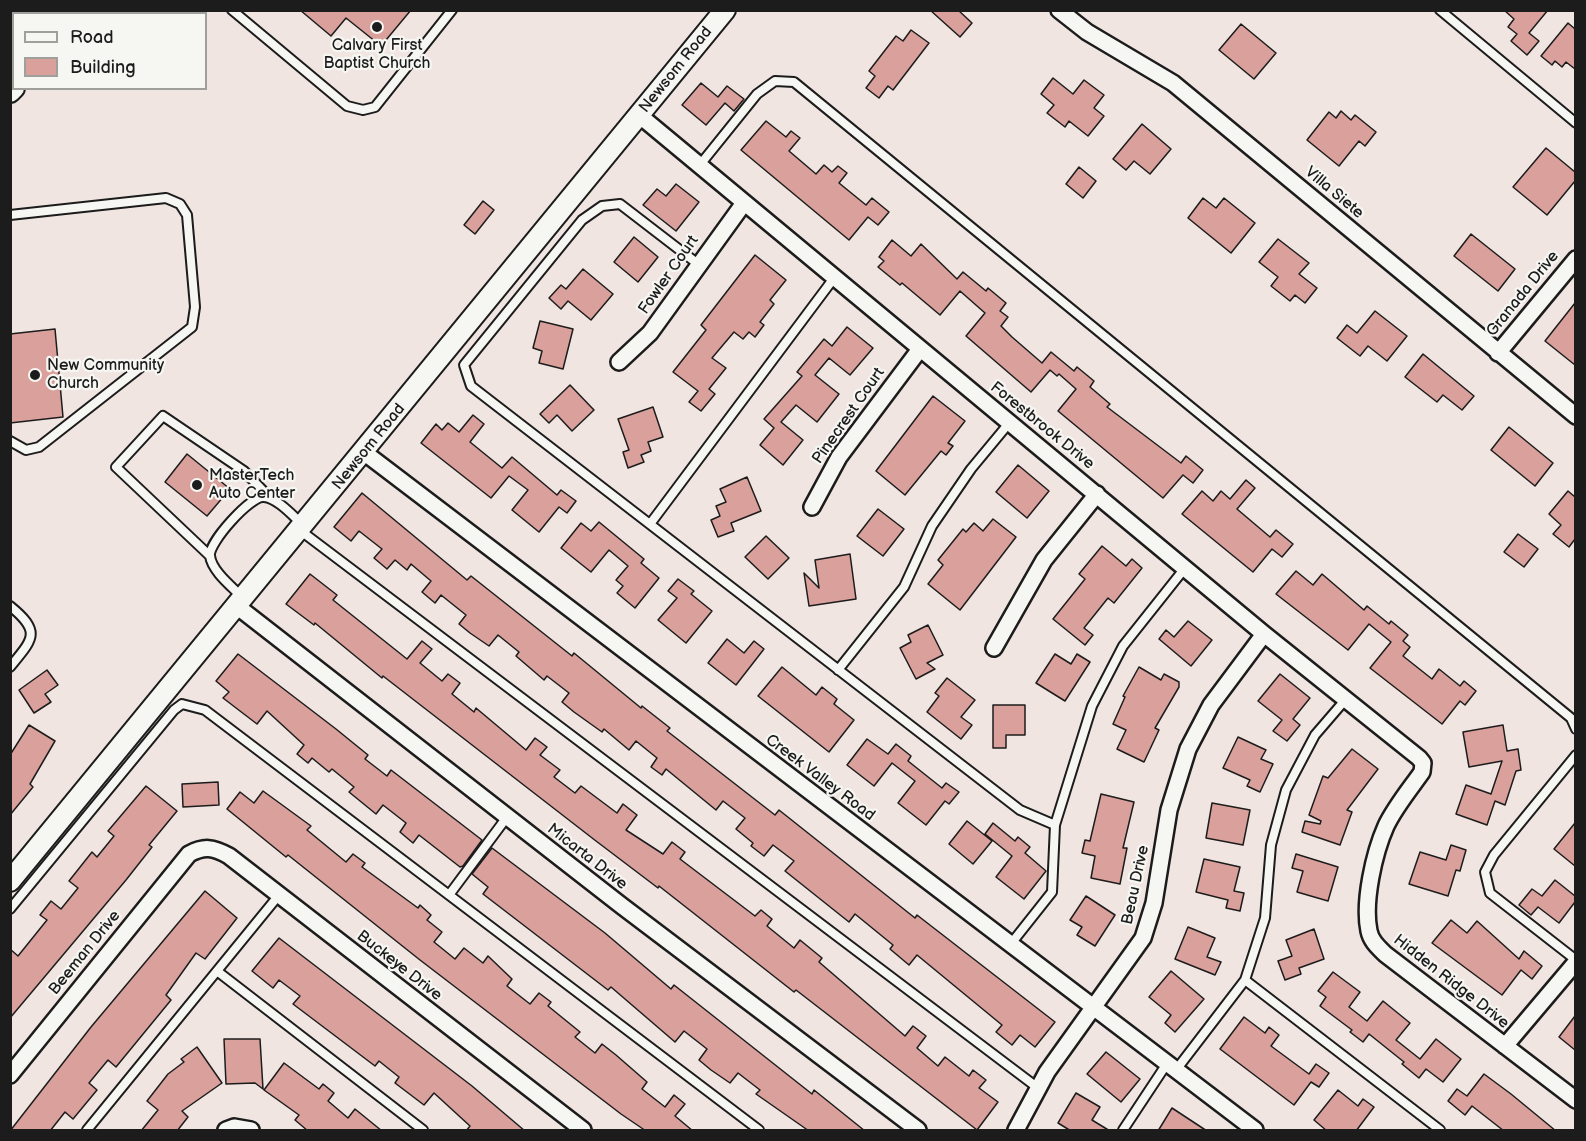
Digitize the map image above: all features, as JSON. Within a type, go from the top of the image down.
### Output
[{"type":"street","name":"Newsom Road","points":[[10,881],[365,453],[725,10]]},
{"type":"street","name":"Villa Siete","points":[[1059,10],[1087,32],[1173,83],[1575,416]]},
{"type":"street","name":"Forestbrook Drive","points":[[639,115],[1264,634],[1423,763]]},
{"type":"street","name":"Fowler Court","points":[[619,362],[650,333],[744,203]]},
{"type":"street","name":"Granada Drive","points":[[1498,353],[1575,259]]},
{"type":"street","name":"Pinecrest Court","points":[[812,507],[846,447],[920,349]]},
{"type":"street","name":"Creek Valley Road","points":[[365,453],[1250,1129]]},
{"type":"street","points":[[994,648],[1044,560],[1097,494]]},
{"type":"street","name":"Micarta Drive","points":[[241,603],[507,817],[918,1131]]},
{"type":"street","name":"Beau Drive","points":[[1016,1131],[1038,1088],[1138,946],[1149,921],[1169,810],[1188,749],[1211,705],[1264,634]]},
{"type":"street","name":"Hidden Ridge Drive","points":[[1423,763],[1422,772],[1386,826],[1372,875],[1370,932],[1385,954],[1575,1100]]},
{"type":"street","name":"Buckeye Drive","points":[[189,854],[200,848],[218,850],[583,1131]]},
{"type":"street","name":"Beeman Drive","points":[[12,1071],[189,854]]},
{"type":"street","points":[[1505,1046],[1575,961]]},
{"type":"street","points":[[226,1131],[234,1126],[251,1131]]},
{"type":"lane","points":[[232,10],[347,106],[363,110],[375,107],[452,10]]},
{"type":"lane","points":[[1440,10],[1575,123]]},
{"type":"lane","points":[[699,166],[757,94],[776,81],[794,82],[1571,718],[1575,729]]},
{"type":"lane","points":[[10,215],[166,198],[180,204],[187,215],[195,307],[192,327],[39,447],[26,450],[10,441]]},
{"type":"lane","points":[[698,264],[620,204],[602,206],[582,220],[464,364],[471,386],[1020,810],[1055,825]]},
{"type":"lane","points":[[650,524],[834,278]]},
{"type":"lane","points":[[241,603],[210,556],[116,467],[163,416],[244,471],[303,528],[1038,1088]]},
{"type":"lane","points":[[838,670],[904,587],[932,526],[971,469],[1010,423]]},
{"type":"lane","points":[[210,556],[211,546],[252,499],[262,496],[271,499]]},
{"type":"lane","points":[[1009,946],[1052,892],[1055,825],[1092,706],[1123,646],[1185,568]]},
{"type":"lane","points":[[10,606],[28,620],[32,628],[30,643],[10,667]]},
{"type":"lane","points":[[1123,1131],[1171,1068],[1245,980],[1265,918],[1271,845],[1286,790],[1315,735],[1346,699]]},
{"type":"lane","points":[[10,909],[174,710],[182,704],[205,710],[759,1131]]},
{"type":"lane","points":[[1575,755],[1494,855],[1485,872],[1490,893],[1575,961]]},
{"type":"lane","points":[[449,895],[507,817]]},
{"type":"lane","points":[[87,1131],[279,895]]},
{"type":"lane","points":[[217,971],[423,1131]]},
{"type":"lane","points":[[1245,980],[1440,1131]]},
{"type":"building","name":"Calvary First Baptist Church","points":[[300,10],[411,10],[381,46],[346,18],[331,36]]},
{"type":"building","points":[[930,10],[958,10],[972,23],[960,37]]},
{"type":"building","points":[[1504,10],[1548,10],[1529,33],[1539,41],[1527,55],[1511,41],[1517,34],[1508,27],[1514,19]]},
{"type":"building","points":[[1568,23],[1575,29],[1575,69],[1566,62],[1562,67],[1555,61],[1552,65],[1541,56]]},
{"type":"building","points":[[1241,24],[1276,53],[1254,79],[1219,50]]},
{"type":"building","points":[[911,30],[929,43],[893,90],[888,86],[879,98],[866,88],[875,76],[869,71],[896,36],[903,41]]},
{"type":"building","points":[[1053,78],[1073,94],[1084,80],[1104,95],[1094,108],[1104,116],[1088,136],[1069,121],[1065,127],[1047,113],[1054,105],[1041,94]]},
{"type":"building","points":[[701,83],[718,97],[727,86],[744,99],[734,111],[725,103],[706,125],[682,105]]},
{"type":"building","points":[[1341,111],[1351,120],[1355,115],[1376,132],[1365,146],[1359,141],[1339,166],[1307,140],[1329,112],[1336,118]]},
{"type":"building","points":[[766,121],[786,137],[791,131],[800,138],[789,151],[816,174],[824,165],[832,172],[838,166],[847,173],[839,183],[866,205],[872,198],[889,212],[878,225],[868,217],[849,240],[741,150]]},
{"type":"building","points":[[1142,124],[1171,149],[1150,174],[1134,161],[1126,170],[1113,159]]},
{"type":"building","points":[[1546,148],[1575,172],[1575,181],[1547,215],[1513,187]]},
{"type":"building","points":[[1079,167],[1096,181],[1083,198],[1066,184]]},
{"type":"building","points":[[676,184],[699,202],[676,231],[643,205],[657,189],[666,196]]},
{"type":"building","points":[[1203,198],[1216,208],[1224,198],[1255,223],[1231,253],[1188,218]]},
{"type":"building","points":[[483,201],[494,210],[475,234],[464,225]]},
{"type":"building","points":[[1471,234],[1515,269],[1498,291],[1454,256]]},
{"type":"building","points":[[634,237],[658,257],[638,282],[614,262]]},
{"type":"building","points":[[1278,239],[1309,263],[1299,274],[1317,288],[1305,303],[1295,295],[1290,301],[1271,286],[1278,277],[1259,262]]},
{"type":"building","points":[[892,240],[911,256],[921,244],[957,279],[963,272],[986,291],[988,288],[1006,303],[1000,311],[1008,317],[1001,326],[1012,337],[1042,363],[1051,352],[1074,371],[1077,367],[1094,381],[1090,387],[1110,404],[1107,407],[1181,463],[1186,456],[1203,470],[1193,483],[1183,475],[1163,498],[1058,411],[1076,389],[1059,374],[1057,376],[1050,370],[1031,392],[966,336],[985,313],[960,291],[940,315],[902,283],[900,285],[878,267],[884,261],[879,257]]},
{"type":"building","points":[[755,255],[786,280],[770,300],[774,304],[760,322],[764,325],[755,337],[749,332],[743,339],[734,332],[712,358],[726,368],[709,389],[715,394],[701,411],[689,402],[698,391],[673,372],[706,330],[701,325]]},
{"type":"building","points":[[583,269],[613,294],[591,320],[568,301],[561,309],[549,298],[561,285],[566,289]]},
{"type":"building","points":[[1575,303],[1575,365],[1545,341]]},
{"type":"building","points":[[1375,311],[1407,336],[1387,361],[1368,346],[1360,356],[1337,338],[1347,325],[1357,333]]},
{"type":"building","points":[[540,321],[573,329],[563,369],[539,363],[542,351],[533,348]]},
{"type":"building","points":[[847,327],[873,348],[850,375],[829,358],[815,375],[839,394],[817,422],[796,405],[781,422],[803,440],[783,465],[760,445],[774,428],[764,419],[802,376],[797,372],[824,339],[832,346]]},
{"type":"building","name":"New Community Church","points":[[55,329],[63,417],[10,423],[10,334]]},
{"type":"building","points":[[1423,354],[1474,396],[1462,410],[1443,395],[1437,402],[1405,377]]},
{"type":"building","points":[[570,385],[594,410],[572,431],[557,415],[549,423],[540,414]]},
{"type":"building","points":[[933,396],[965,421],[948,443],[953,446],[946,455],[941,451],[905,495],[876,471]]},
{"type":"building","points":[[653,407],[663,437],[648,442],[651,451],[641,455],[644,462],[628,468],[623,452],[629,450],[618,419]]},
{"type":"building","points":[[473,415],[484,424],[470,442],[502,468],[512,457],[557,495],[561,490],[576,501],[567,513],[559,507],[539,532],[512,510],[528,490],[509,476],[491,498],[421,443],[436,424],[442,430],[448,423],[459,432]]},
{"type":"building","points":[[1509,427],[1553,463],[1535,486],[1491,450]]},
{"type":"building","name":"MasterTech Auto Center","points":[[187,454],[230,489],[207,516],[165,482]]},
{"type":"building","points":[[1018,465],[1049,491],[1027,518],[996,492]]},
{"type":"building","points":[[747,477],[761,511],[731,523],[734,531],[718,537],[711,520],[720,516],[716,506],[726,502],[720,489]]},
{"type":"building","points":[[1246,480],[1255,488],[1237,509],[1270,537],[1276,530],[1293,544],[1282,557],[1272,549],[1253,572],[1182,514],[1202,491],[1213,501],[1221,491],[1230,499]]},
{"type":"building","points":[[1568,491],[1575,497],[1575,539],[1569,547],[1553,534],[1561,525],[1549,514]]},
{"type":"building","points":[[362,493],[467,580],[471,576],[572,656],[574,653],[641,708],[642,706],[670,728],[667,731],[775,815],[779,810],[915,918],[917,915],[1055,1022],[1035,1047],[1020,1035],[1012,1045],[996,1032],[1002,1025],[917,955],[909,965],[890,949],[893,945],[855,914],[849,922],[785,871],[794,861],[773,845],[764,856],[751,846],[753,843],[736,829],[745,818],[723,801],[716,810],[666,769],[662,775],[651,767],[657,758],[636,741],[629,750],[604,729],[602,732],[574,712],[562,702],[569,693],[547,676],[544,680],[516,656],[519,652],[498,635],[489,646],[470,633],[459,624],[466,615],[441,595],[435,603],[422,592],[431,581],[411,564],[407,570],[395,560],[387,569],[374,558],[382,549],[359,531],[351,541],[334,527]]},
{"type":"building","points":[[878,509],[904,529],[883,556],[857,536]]},
{"type":"building","points":[[993,519],[1016,537],[960,610],[928,584],[943,565],[938,560],[963,529],[966,532],[974,523],[983,531]]},
{"type":"building","points":[[599,522],[644,559],[641,563],[659,578],[635,608],[617,593],[623,586],[616,580],[628,566],[609,550],[591,572],[561,548],[581,523],[591,531]]},
{"type":"building","points":[[1518,534],[1538,549],[1524,567],[1504,552]]},
{"type":"building","points":[[766,536],[789,558],[768,579],[745,557]]},
{"type":"building","points":[[1102,546],[1126,566],[1132,559],[1142,568],[1114,603],[1108,598],[1084,628],[1093,635],[1085,645],[1053,619],[1085,579],[1079,574]]},
{"type":"building","points":[[850,554],[856,599],[809,606],[804,573],[819,588],[815,560]]},
{"type":"building","points":[[1296,571],[1313,585],[1322,574],[1364,610],[1367,606],[1389,624],[1391,621],[1408,635],[1403,641],[1410,647],[1403,656],[1432,679],[1439,669],[1460,686],[1464,681],[1476,691],[1465,705],[1460,701],[1442,724],[1370,668],[1391,642],[1369,624],[1348,650],[1276,594]]},
{"type":"building","points":[[310,574],[337,595],[333,600],[407,659],[422,641],[432,649],[420,663],[442,681],[448,674],[460,683],[452,694],[474,712],[476,708],[526,750],[535,738],[547,747],[540,755],[560,770],[554,777],[575,793],[581,786],[617,813],[623,804],[637,815],[626,830],[663,854],[672,842],[685,852],[680,859],[755,916],[761,910],[772,919],[767,926],[794,948],[800,940],[822,958],[819,962],[905,1036],[913,1026],[926,1036],[917,1048],[938,1066],[945,1057],[969,1076],[973,1070],[986,1080],[979,1088],[998,1102],[977,1130],[383,676],[382,678],[315,623],[314,625],[286,604]]},
{"type":"building","points":[[678,579],[694,591],[691,594],[712,611],[686,643],[658,620],[677,598],[668,591]]},
{"type":"building","points":[[1188,621],[1212,640],[1191,666],[1159,639],[1166,630],[1174,637]]},
{"type":"building","points":[[928,625],[943,655],[927,663],[935,669],[916,679],[900,648],[911,642],[908,635]]},
{"type":"building","points":[[727,639],[744,653],[754,641],[764,649],[736,685],[708,663]]},
{"type":"building","points":[[238,654],[368,755],[365,759],[387,776],[391,770],[482,840],[463,866],[460,867],[419,835],[413,843],[400,832],[406,823],[383,805],[376,814],[349,792],[354,787],[332,769],[329,772],[312,758],[308,763],[297,754],[304,745],[267,711],[257,724],[223,698],[229,692],[216,681]]},
{"type":"building","points":[[1055,654],[1071,664],[1077,654],[1090,662],[1065,701],[1036,683]]},
{"type":"building","points":[[782,667],[816,695],[822,687],[837,699],[834,704],[854,720],[829,752],[758,696]]},
{"type":"building","points":[[1139,667],[1161,680],[1164,674],[1179,682],[1179,687],[1155,728],[1159,730],[1144,762],[1117,749],[1126,730],[1113,724],[1125,697],[1123,696]]},
{"type":"building","points":[[47,670],[58,685],[45,694],[51,702],[34,713],[19,690]]},
{"type":"building","points":[[1280,674],[1310,698],[1293,719],[1300,725],[1287,741],[1273,731],[1282,720],[1258,701]]},
{"type":"building","points":[[947,678],[975,700],[961,717],[972,725],[961,739],[927,712],[939,696],[935,693]]},
{"type":"building","points":[[993,705],[1025,705],[1025,735],[1006,735],[1006,748],[993,748]]},
{"type":"building","points":[[29,725],[55,741],[30,784],[33,787],[10,815],[10,755]]},
{"type":"building","points":[[1503,725],[1507,751],[1518,749],[1521,770],[1516,771],[1505,805],[1495,801],[1487,825],[1456,814],[1466,785],[1491,794],[1502,761],[1469,767],[1463,732]]},
{"type":"building","points":[[1238,737],[1266,750],[1261,759],[1273,764],[1260,792],[1247,786],[1250,780],[1223,768]]},
{"type":"building","points":[[867,739],[888,754],[896,744],[911,756],[908,761],[942,788],[946,783],[959,792],[949,804],[945,801],[926,825],[898,803],[915,781],[892,763],[874,786],[847,765]]},
{"type":"building","points":[[1352,749],[1378,769],[1347,810],[1352,812],[1340,845],[1302,832],[1305,821],[1320,824],[1321,821],[1309,815],[1323,776],[1328,778]]},
{"type":"building","points":[[218,782],[219,805],[183,807],[182,784]]},
{"type":"building","points":[[146,786],[177,811],[149,845],[152,847],[126,880],[10,1018],[10,949],[18,956],[47,920],[40,915],[51,901],[61,909],[78,888],[69,881],[92,852],[97,857],[114,836],[108,831]]},
{"type":"building","points":[[263,791],[311,826],[307,830],[346,862],[353,854],[365,863],[362,867],[418,908],[420,905],[431,915],[427,920],[442,932],[434,942],[455,959],[464,948],[483,963],[488,956],[512,979],[507,986],[530,1004],[539,993],[551,1002],[548,1006],[580,1032],[575,1037],[595,1053],[602,1044],[647,1082],[642,1089],[665,1107],[674,1095],[685,1104],[675,1116],[693,1131],[646,1131],[621,1114],[420,960],[288,855],[286,857],[227,809],[240,792],[254,803]]},
{"type":"building","points":[[1101,794],[1134,802],[1123,848],[1127,848],[1120,884],[1091,878],[1095,856],[1082,853],[1085,840],[1090,841]]},
{"type":"building","points":[[1212,803],[1250,810],[1243,845],[1206,838]]},
{"type":"building","points":[[967,821],[992,841],[973,864],[949,844]]},
{"type":"building","points":[[993,823],[1015,841],[1018,837],[1030,847],[1025,853],[1046,871],[1024,899],[996,877],[1012,856],[985,834]]},
{"type":"building","points":[[1575,823],[1575,866],[1554,849]]},
{"type":"building","points":[[1451,845],[1466,850],[1460,871],[1456,870],[1448,896],[1409,884],[1420,852],[1446,860]]},
{"type":"building","points":[[492,848],[605,933],[671,989],[674,985],[812,1094],[814,1090],[865,1131],[809,1131],[756,1094],[760,1090],[738,1073],[730,1083],[711,1070],[699,1060],[707,1049],[684,1031],[675,1042],[611,987],[608,990],[483,894],[488,887],[472,874]]},
{"type":"building","points":[[1296,854],[1338,867],[1328,901],[1297,892],[1303,871],[1292,868]]},
{"type":"building","points":[[1204,859],[1240,867],[1234,891],[1244,893],[1240,911],[1226,908],[1228,900],[1196,892]]},
{"type":"building","points":[[1555,880],[1575,896],[1575,902],[1559,923],[1538,907],[1531,915],[1519,905],[1532,889],[1542,896]]},
{"type":"building","points":[[205,891],[237,918],[205,959],[196,953],[166,995],[171,1000],[116,1067],[108,1060],[89,1083],[97,1090],[73,1119],[65,1112],[50,1131],[10,1131],[91,1027]]},
{"type":"building","points":[[1086,896],[1115,915],[1095,946],[1077,935],[1082,927],[1070,920]]},
{"type":"building","points":[[1451,920],[1467,933],[1477,921],[1519,959],[1524,951],[1542,966],[1532,979],[1521,970],[1502,995],[1432,943]]},
{"type":"building","points":[[1188,927],[1215,938],[1207,957],[1221,962],[1215,975],[1175,959]]},
{"type":"building","points":[[1314,929],[1324,959],[1299,968],[1301,974],[1285,980],[1278,961],[1292,956],[1286,940]]},
{"type":"building","points":[[279,938],[472,1086],[525,1131],[466,1131],[470,1126],[434,1093],[424,1105],[395,1083],[399,1077],[379,1061],[375,1066],[293,1004],[300,996],[279,980],[273,988],[252,971]]},
{"type":"building","points":[[1171,971],[1204,999],[1175,1032],[1165,1023],[1171,1015],[1149,997]]},
{"type":"building","points":[[1333,972],[1360,992],[1349,1007],[1367,1021],[1383,1001],[1410,1023],[1396,1040],[1420,1059],[1436,1039],[1461,1059],[1443,1082],[1426,1069],[1419,1078],[1402,1064],[1404,1062],[1369,1034],[1363,1042],[1350,1032],[1352,1030],[1320,1006],[1326,997],[1318,991]]},
{"type":"building","points":[[1575,1016],[1575,1050],[1559,1037]]},
{"type":"building","points":[[1244,1017],[1265,1033],[1269,1027],[1279,1035],[1271,1046],[1309,1074],[1316,1064],[1329,1073],[1319,1087],[1311,1082],[1294,1105],[1220,1049]]},
{"type":"building","points":[[224,1039],[260,1039],[263,1089],[255,1083],[226,1084]]},
{"type":"building","points":[[197,1047],[222,1083],[182,1111],[188,1117],[177,1131],[141,1131],[158,1110],[147,1101],[168,1074],[184,1062],[181,1059]]},
{"type":"building","points":[[1106,1052],[1140,1079],[1121,1102],[1087,1074]]},
{"type":"building","points":[[284,1063],[319,1089],[323,1084],[334,1093],[328,1101],[348,1118],[355,1109],[382,1131],[308,1131],[295,1120],[299,1115],[264,1090]]},
{"type":"building","points":[[1484,1074],[1556,1131],[1504,1131],[1472,1106],[1465,1115],[1448,1101],[1457,1089],[1467,1096]]},
{"type":"building","points":[[1338,1090],[1358,1106],[1363,1099],[1374,1107],[1356,1131],[1327,1131],[1314,1120]]},
{"type":"building","points":[[1076,1093],[1100,1107],[1092,1120],[1110,1131],[1071,1131],[1058,1123]]},
{"type":"building","points":[[1172,1108],[1207,1131],[1158,1131]]},
{"type":"place","name":"Calvary First Baptist Church","points":[[377,27]]},
{"type":"place","name":"New Community Church","points":[[35,375]]},
{"type":"place","name":"MasterTech Auto Center","points":[[197,485]]}]
